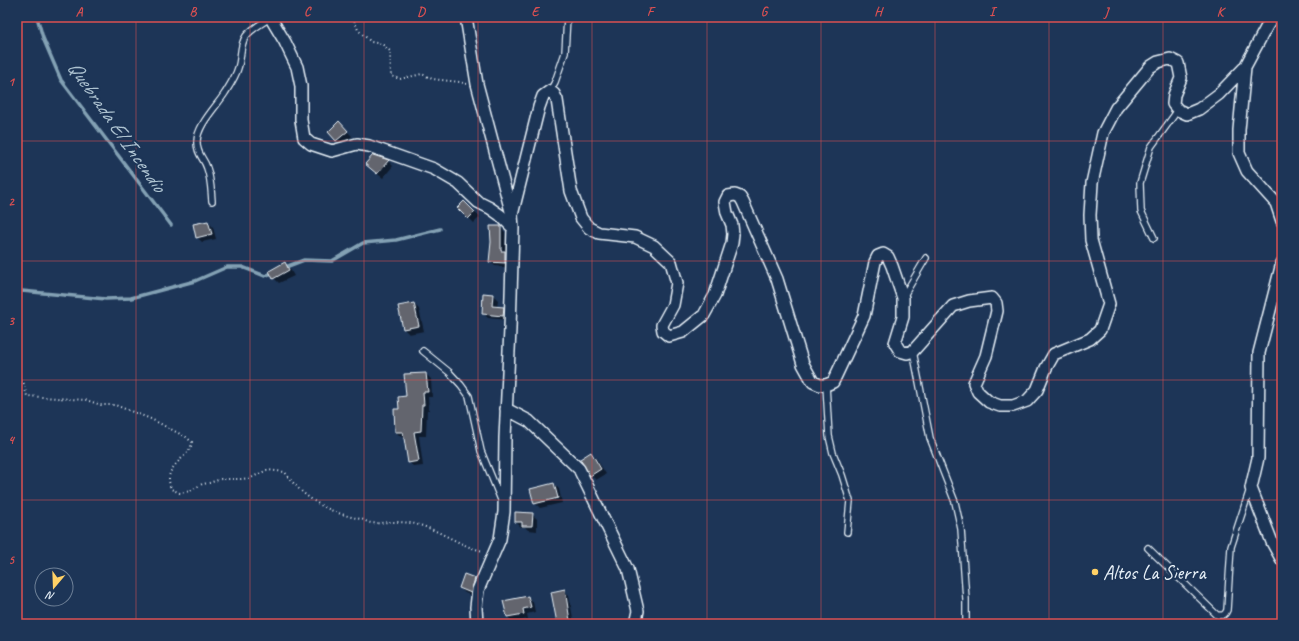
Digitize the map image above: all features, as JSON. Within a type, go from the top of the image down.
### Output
[{"type":"street","points":[[270,17],[285,42],[297,67],[301,86],[301,120],[304,138],[311,144],[332,150],[357,144],[369,146],[434,169],[458,183],[478,202],[495,212],[513,228]]},
{"type":"street","points":[[466,17],[476,84],[512,215],[513,228],[506,409],[504,509],[500,539],[478,590],[476,607],[477,624]]},
{"type":"street","points":[[512,215],[539,107],[544,96],[550,91],[554,94],[557,100],[571,191],[581,218],[589,228],[599,233],[635,237],[654,246],[671,262],[677,283],[673,305],[662,326],[663,331],[669,336],[683,332],[704,314],[716,295],[732,243],[733,234],[732,225],[727,213],[725,202],[728,196],[735,194],[740,197],[743,202],[777,279],[803,364],[812,382],[820,385],[826,385],[833,382],[864,316],[873,271],[878,256],[884,254],[888,257],[903,298],[903,317],[896,344],[900,351],[907,353],[913,351],[953,306],[969,301],[992,298],[996,303],[997,311],[986,356],[974,382],[978,392],[989,402],[1000,406],[1013,406],[1027,401],[1037,390],[1046,368],[1054,354],[1090,339],[1100,330],[1109,304],[1091,240],[1090,215],[1092,183],[1103,133],[1116,108],[1150,67],[1158,62],[1170,59],[1178,63],[1181,78],[1174,95],[1174,104],[1178,110],[1187,114],[1200,110],[1219,94],[1245,67],[1273,17]]},
{"type":"street","points":[[1245,67],[1239,130],[1239,153],[1247,170],[1276,203],[1282,221]]},
{"type":"street","points":[[1282,263],[1259,353],[1258,458],[1250,488],[1272,542],[1282,560]]},
{"type":"street","points":[[506,409],[529,421],[579,469],[628,569],[638,611],[635,624]]},
{"type":"lane","points":[[212,201],[210,176],[207,166],[198,153],[196,141],[207,117],[225,93],[238,70],[241,48],[245,37],[250,31],[270,17]]},
{"type":"lane","points":[[550,91],[555,82],[565,53],[567,17]]},
{"type":"lane","points":[[1154,238],[1141,211],[1140,183],[1151,147],[1178,110]]},
{"type":"lane","points":[[903,298],[926,258]]},
{"type":"lane","points":[[423,351],[449,372],[469,396],[481,451],[504,509]]},
{"type":"lane","points":[[913,351],[930,438],[955,502],[961,529],[966,599],[966,624]]},
{"type":"lane","points":[[826,385],[829,436],[833,453],[850,501],[847,532]]},
{"type":"lane","points":[[1148,548],[1217,615],[1225,615],[1228,610],[1231,547],[1250,488]]},
{"type":"path","points":[[353,17],[358,30],[371,42],[382,44],[390,51],[391,76],[400,79],[422,74],[432,79],[472,85],[476,84]]},
{"type":"path","points":[[17,382],[23,381],[27,396],[86,400],[101,405],[115,405],[151,419],[186,437],[192,442],[192,448],[174,467],[168,478],[171,489],[180,492],[190,491],[202,484],[221,479],[251,478],[267,470],[284,472],[302,492],[318,504],[333,512],[369,523],[382,524],[389,522],[415,524],[447,536],[473,549],[494,554]]},
{"type":"building","points":[[339,121],[348,131],[336,141],[328,132]]},
{"type":"building","points":[[373,155],[389,160],[377,174],[365,164]]},
{"type":"building","points":[[464,201],[475,212],[468,219],[457,208]]},
{"type":"building","points":[[208,221],[212,234],[196,238],[193,224]]},
{"type":"building","points":[[490,226],[501,226],[501,251],[505,251],[505,263],[489,262],[491,242]]},
{"type":"building","points":[[285,262],[289,270],[273,279],[269,271]]},
{"type":"building","points":[[483,293],[493,294],[492,306],[504,307],[503,316],[482,314]]},
{"type":"building","points":[[414,303],[419,326],[403,329],[398,306]]},
{"type":"building","points":[[426,373],[428,392],[423,392],[424,405],[422,405],[421,431],[414,432],[419,461],[408,463],[403,432],[395,432],[394,409],[399,409],[398,397],[406,396],[404,374]]},
{"type":"building","points":[[591,452],[601,469],[590,476],[580,459]]},
{"type":"building","points":[[554,483],[558,498],[534,504],[530,489]]},
{"type":"building","points":[[515,512],[533,513],[532,526],[522,526],[522,522],[515,522]]},
{"type":"building","points":[[464,574],[475,578],[471,593],[459,588]]},
{"type":"building","points":[[565,589],[570,621],[557,623],[551,592]]},
{"type":"building","points":[[528,596],[531,607],[523,609],[524,614],[507,617],[503,601]]},
{"type":"waterway","name":"Quebrada El Incendio","points":[[37,17],[43,38],[61,80],[171,225]]},
{"type":"waterway","points":[[283,268],[304,260],[332,261],[363,243],[396,240],[440,229]]},
{"type":"waterway","points":[[17,292],[22,291],[106,299],[131,298],[195,281],[227,267],[242,267],[265,276],[274,272]]},
{"type":"place","name":"Altos La Sierra","points":[[1095,572]]}]
